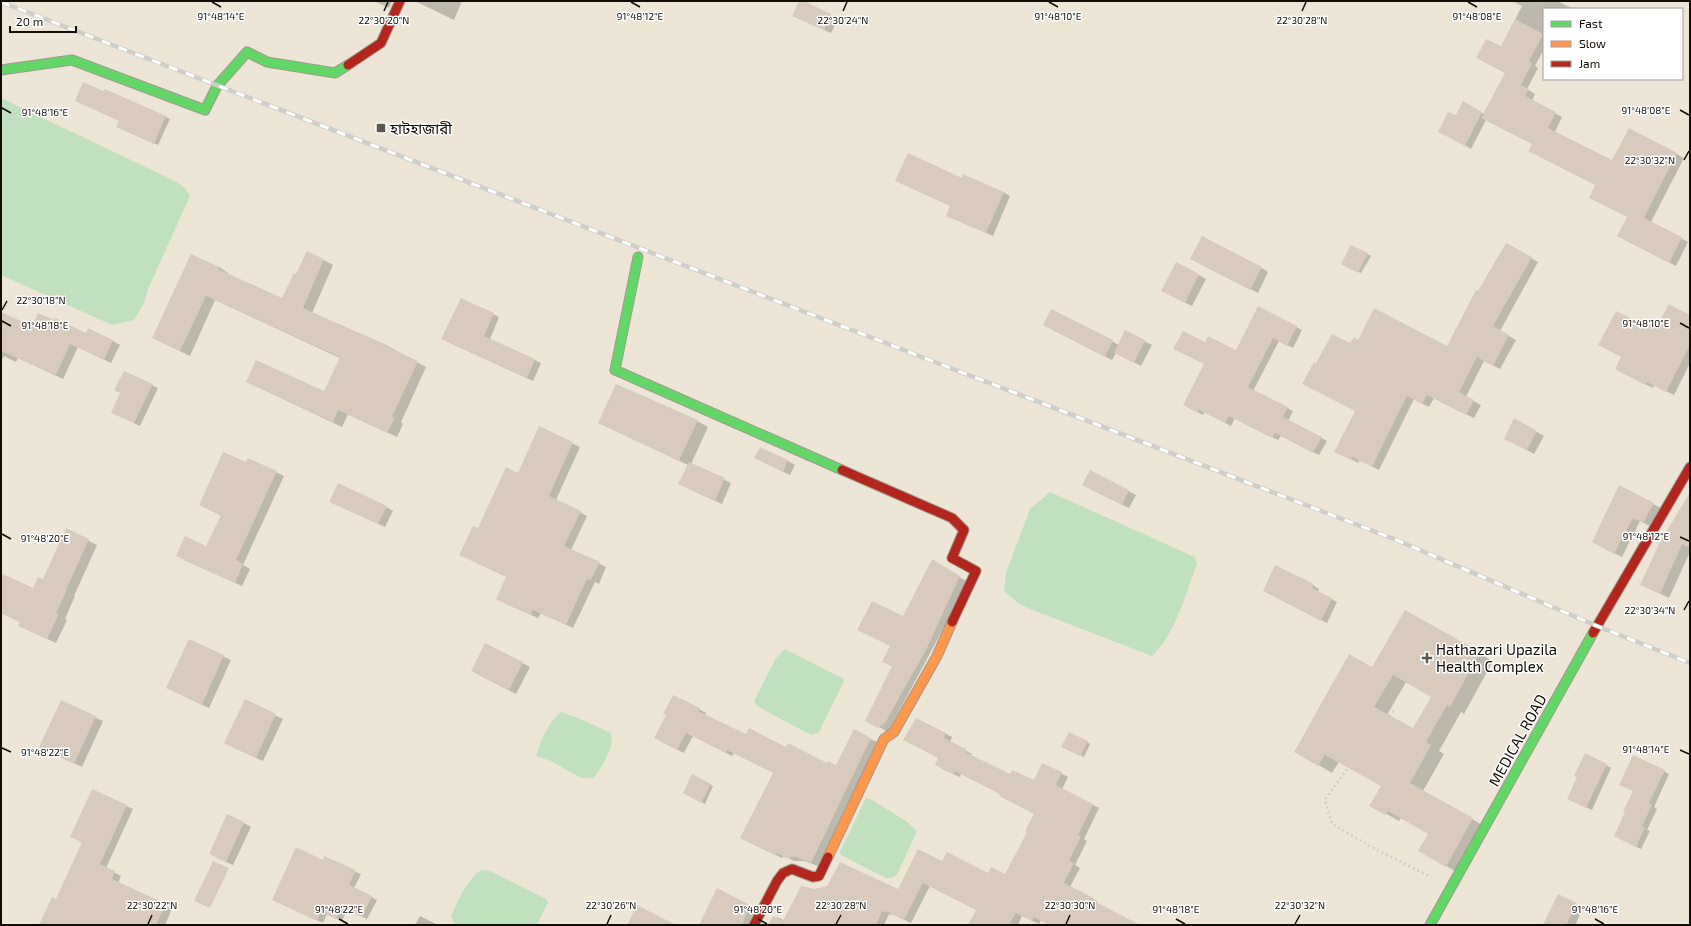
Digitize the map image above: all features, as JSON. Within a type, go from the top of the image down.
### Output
[{"type":"street","points":[[1,70],[72,60],[205,110],[217,86],[247,52],[267,62],[335,73],[381,43],[400,1]]},
{"type":"street","points":[[638,257],[615,370],[952,518],[964,530],[952,558],[976,571],[933,663],[894,732],[884,739],[819,876],[813,877],[792,869],[783,873],[777,881],[754,925]]},
{"type":"street","name":"MEDICAL ROAD","points":[[1430,925],[1597,626],[1690,467]]},
{"type":"path","points":[[1,7],[4,1]]},
{"type":"path","points":[[1394,711],[1377,727],[1325,800],[1332,824],[1377,850],[1451,887]]},
{"type":"shaded area","points":[[1,98],[177,182],[184,187],[190,196],[148,289],[144,303],[134,320],[112,325],[1,275]]},
{"type":"shaded area","points":[[1050,492],[1195,557],[1197,564],[1179,613],[1167,637],[1152,656],[1030,609],[1018,603],[1004,591],[1006,573],[1030,509]]},
{"type":"shaded area","points":[[785,649],[844,679],[819,732],[811,735],[757,706],[754,701],[776,658]]},
{"type":"shaded area","points":[[561,712],[611,733],[612,740],[608,754],[599,771],[593,778],[581,778],[551,761],[536,756],[549,726]]},
{"type":"shaded area","points":[[866,798],[872,800],[906,821],[917,831],[896,876],[886,878],[839,854]]},
{"type":"shaded area","points":[[481,870],[490,871],[546,899],[548,902],[537,925],[455,924],[451,916],[463,891],[471,879]]},
{"type":"building","points":[[799,1],[804,1],[831,14],[824,30],[792,16]]},
{"type":"building","points":[[1515,19],[1543,34],[1529,61],[1532,63],[1521,85],[1529,89],[1525,96],[1556,112],[1548,128],[1612,160],[1629,128],[1677,153],[1644,218],[1682,237],[1669,263],[1617,236],[1627,217],[1589,198],[1595,185],[1528,151],[1532,144],[1481,118],[1505,73],[1476,58],[1486,39],[1501,46]]},
{"type":"building","points":[[83,82],[103,91],[105,89],[166,116],[154,144],[116,127],[119,121],[75,101]]},
{"type":"building","points":[[1463,101],[1482,112],[1465,146],[1438,132],[1448,112],[1456,115]]},
{"type":"building","points":[[908,153],[962,178],[963,174],[1004,192],[986,233],[946,216],[950,206],[895,181]]},
{"type":"building","points":[[1202,236],[1262,267],[1250,290],[1190,259]]},
{"type":"building","points":[[1506,243],[1532,257],[1493,326],[1509,335],[1493,366],[1477,357],[1459,392],[1474,400],[1466,415],[1427,395],[1422,404],[1407,396],[1372,467],[1352,457],[1351,460],[1334,452],[1355,411],[1302,384],[1314,362],[1316,363],[1332,334],[1350,343],[1354,337],[1358,340],[1374,308],[1447,346],[1476,290],[1478,291]]},
{"type":"building","points":[[1351,245],[1368,253],[1358,273],[1341,264]]},
{"type":"building","points":[[307,251],[324,259],[303,308],[384,344],[383,345],[418,361],[392,417],[395,418],[387,433],[338,410],[333,422],[246,382],[256,360],[324,391],[340,357],[206,296],[180,351],[152,338],[191,254],[219,267],[218,269],[282,298]]},
{"type":"building","points":[[1176,262],[1199,274],[1185,303],[1161,291]]},
{"type":"building","points":[[461,298],[494,313],[484,336],[535,359],[527,378],[441,339]]},
{"type":"building","points":[[1669,304],[1690,315],[1690,345],[1666,392],[1647,382],[1645,385],[1615,369],[1621,357],[1598,345],[1616,311],[1656,328]]},
{"type":"building","points":[[1258,306],[1297,326],[1287,346],[1273,338],[1248,387],[1288,407],[1283,417],[1322,437],[1313,453],[1275,433],[1272,438],[1229,416],[1225,423],[1199,410],[1198,413],[1183,405],[1204,364],[1173,349],[1183,331],[1205,342],[1208,336],[1236,350]]},
{"type":"building","points":[[1051,309],[1113,340],[1105,357],[1043,325]]},
{"type":"building","points":[[1,312],[32,326],[38,313],[54,320],[55,318],[86,333],[88,328],[113,340],[104,360],[70,344],[56,375],[1,351]]},
{"type":"building","points":[[1125,330],[1145,340],[1134,363],[1114,353]]},
{"type":"building","points":[[124,371],[153,384],[134,423],[111,413],[120,393],[114,390]]},
{"type":"building","points":[[616,384],[698,420],[679,461],[598,423]]},
{"type":"building","points":[[1514,418],[1537,431],[1527,450],[1504,439]]},
{"type":"building","points":[[539,426],[573,442],[549,496],[581,511],[564,546],[600,562],[591,580],[587,579],[566,625],[533,610],[531,615],[496,599],[506,577],[459,555],[473,526],[478,528],[506,467],[518,473]]},
{"type":"building","points":[[760,447],[788,460],[783,472],[754,458]]},
{"type":"building","points":[[223,452],[246,462],[248,458],[277,471],[236,560],[243,564],[235,583],[176,556],[185,536],[206,546],[221,515],[199,505]]},
{"type":"building","points":[[689,462],[725,478],[715,501],[678,484]]},
{"type":"building","points":[[1090,470],[1129,490],[1122,505],[1082,485]]},
{"type":"building","points":[[338,483],[387,506],[378,524],[329,502]]},
{"type":"building","points":[[1619,485],[1654,503],[1643,523],[1633,518],[1614,554],[1592,542]]},
{"type":"building","points":[[1690,492],[1690,548],[1682,544],[1660,594],[1640,585],[1659,544]]},
{"type":"building","points":[[66,528],[89,539],[56,613],[59,614],[47,639],[18,626],[20,622],[1,613],[1,573],[33,588],[38,577],[43,579]]},
{"type":"building","points":[[932,559],[960,576],[926,650],[885,723],[878,728],[865,721],[892,666],[882,662],[890,646],[857,630],[872,601],[903,616]]},
{"type":"building","points":[[1275,565],[1314,584],[1312,588],[1332,598],[1321,621],[1263,591]]},
{"type":"building","points":[[1405,610],[1480,652],[1450,707],[1447,705],[1426,742],[1431,745],[1410,783],[1473,818],[1446,867],[1418,851],[1428,834],[1388,811],[1385,815],[1369,806],[1381,786],[1325,755],[1318,766],[1294,752],[1349,654],[1372,667]],"holes":[[[1393,675],[1431,697],[1413,728],[1374,707]]]},
{"type":"building","points":[[189,639],[224,655],[202,705],[166,688]]},
{"type":"building","points":[[485,643],[523,662],[509,690],[471,671]]},
{"type":"building","points":[[673,695],[700,708],[698,711],[746,734],[749,728],[786,747],[788,743],[827,763],[828,761],[836,765],[854,729],[871,738],[811,863],[796,857],[786,858],[777,853],[775,855],[740,838],[773,773],[727,750],[726,753],[686,733],[677,750],[654,738],[666,715],[663,714]]},
{"type":"building","points":[[245,699],[276,714],[256,758],[224,743]]},
{"type":"building","points":[[61,700],[96,716],[74,764],[39,747]]},
{"type":"building","points":[[916,718],[946,733],[944,738],[966,749],[965,752],[1010,774],[1012,770],[1034,780],[1042,763],[1062,772],[1056,785],[1093,804],[1078,835],[1081,836],[1069,861],[1074,863],[1064,883],[1092,897],[1090,899],[1140,925],[1050,925],[1034,917],[1032,921],[1016,913],[1009,925],[968,925],[976,910],[923,883],[904,920],[886,911],[885,913],[882,911],[876,925],[768,925],[773,916],[783,921],[801,886],[815,889],[827,886],[840,862],[898,889],[918,849],[942,861],[947,852],[988,873],[991,867],[1005,874],[1027,832],[1025,831],[1034,814],[999,796],[1000,794],[955,771],[953,774],[935,765],[938,758],[903,740]]},
{"type":"building","points":[[1069,732],[1088,741],[1080,756],[1061,747]]},
{"type":"building","points":[[1585,753],[1607,764],[1586,808],[1567,799],[1577,777],[1574,776]]},
{"type":"building","points":[[1633,755],[1665,770],[1649,803],[1652,805],[1642,826],[1645,827],[1636,847],[1614,836],[1625,812],[1623,811],[1633,791],[1619,785]]},
{"type":"building","points":[[692,774],[711,784],[701,803],[683,793]]},
{"type":"building","points":[[92,789],[127,805],[100,864],[115,871],[112,879],[166,904],[156,925],[39,925],[52,897],[56,899],[82,842],[70,837]]},
{"type":"building","points":[[227,814],[244,822],[226,862],[209,854]]},
{"type":"building","points":[[296,847],[323,860],[324,856],[356,870],[349,885],[372,896],[362,917],[341,907],[336,919],[321,912],[317,921],[272,900]]},
{"type":"building","points":[[213,861],[229,868],[210,908],[194,901]]},
{"type":"building","points":[[717,888],[750,905],[742,925],[699,925]]},
{"type":"building","points":[[1558,894],[1577,903],[1566,925],[1543,925]]},
{"type":"building","points":[[637,905],[676,925],[627,925]]},
{"type":"railway","points":[[1,2],[1394,539],[1597,626],[1690,663]]},
{"type":"traffic: fast","points":[[1,70],[72,60],[205,110],[217,86],[247,52],[267,62],[335,73],[348,65]]},
{"type":"traffic: fast","points":[[638,257],[615,370],[842,470]]},
{"type":"traffic: fast","points":[[1430,925],[1593,633]]},
{"type":"traffic: slow","points":[[828,857],[884,739],[894,732],[937,656],[952,622]]},
{"type":"traffic: jam","points":[[348,65],[381,43],[400,1]]},
{"type":"traffic: jam","points":[[1593,633],[1690,467]]},
{"type":"traffic: jam","points":[[842,470],[952,518],[964,530],[952,558],[976,571],[952,622]]},
{"type":"traffic: jam","points":[[754,925],[777,881],[783,873],[792,869],[813,877],[819,876],[828,857]]},
{"type":"place","name":"হাটহাজারী","points":[[381,128]]},
{"type":"place","name":"Hathazari Upazila Health Complex","points":[[1427,658]]}]
